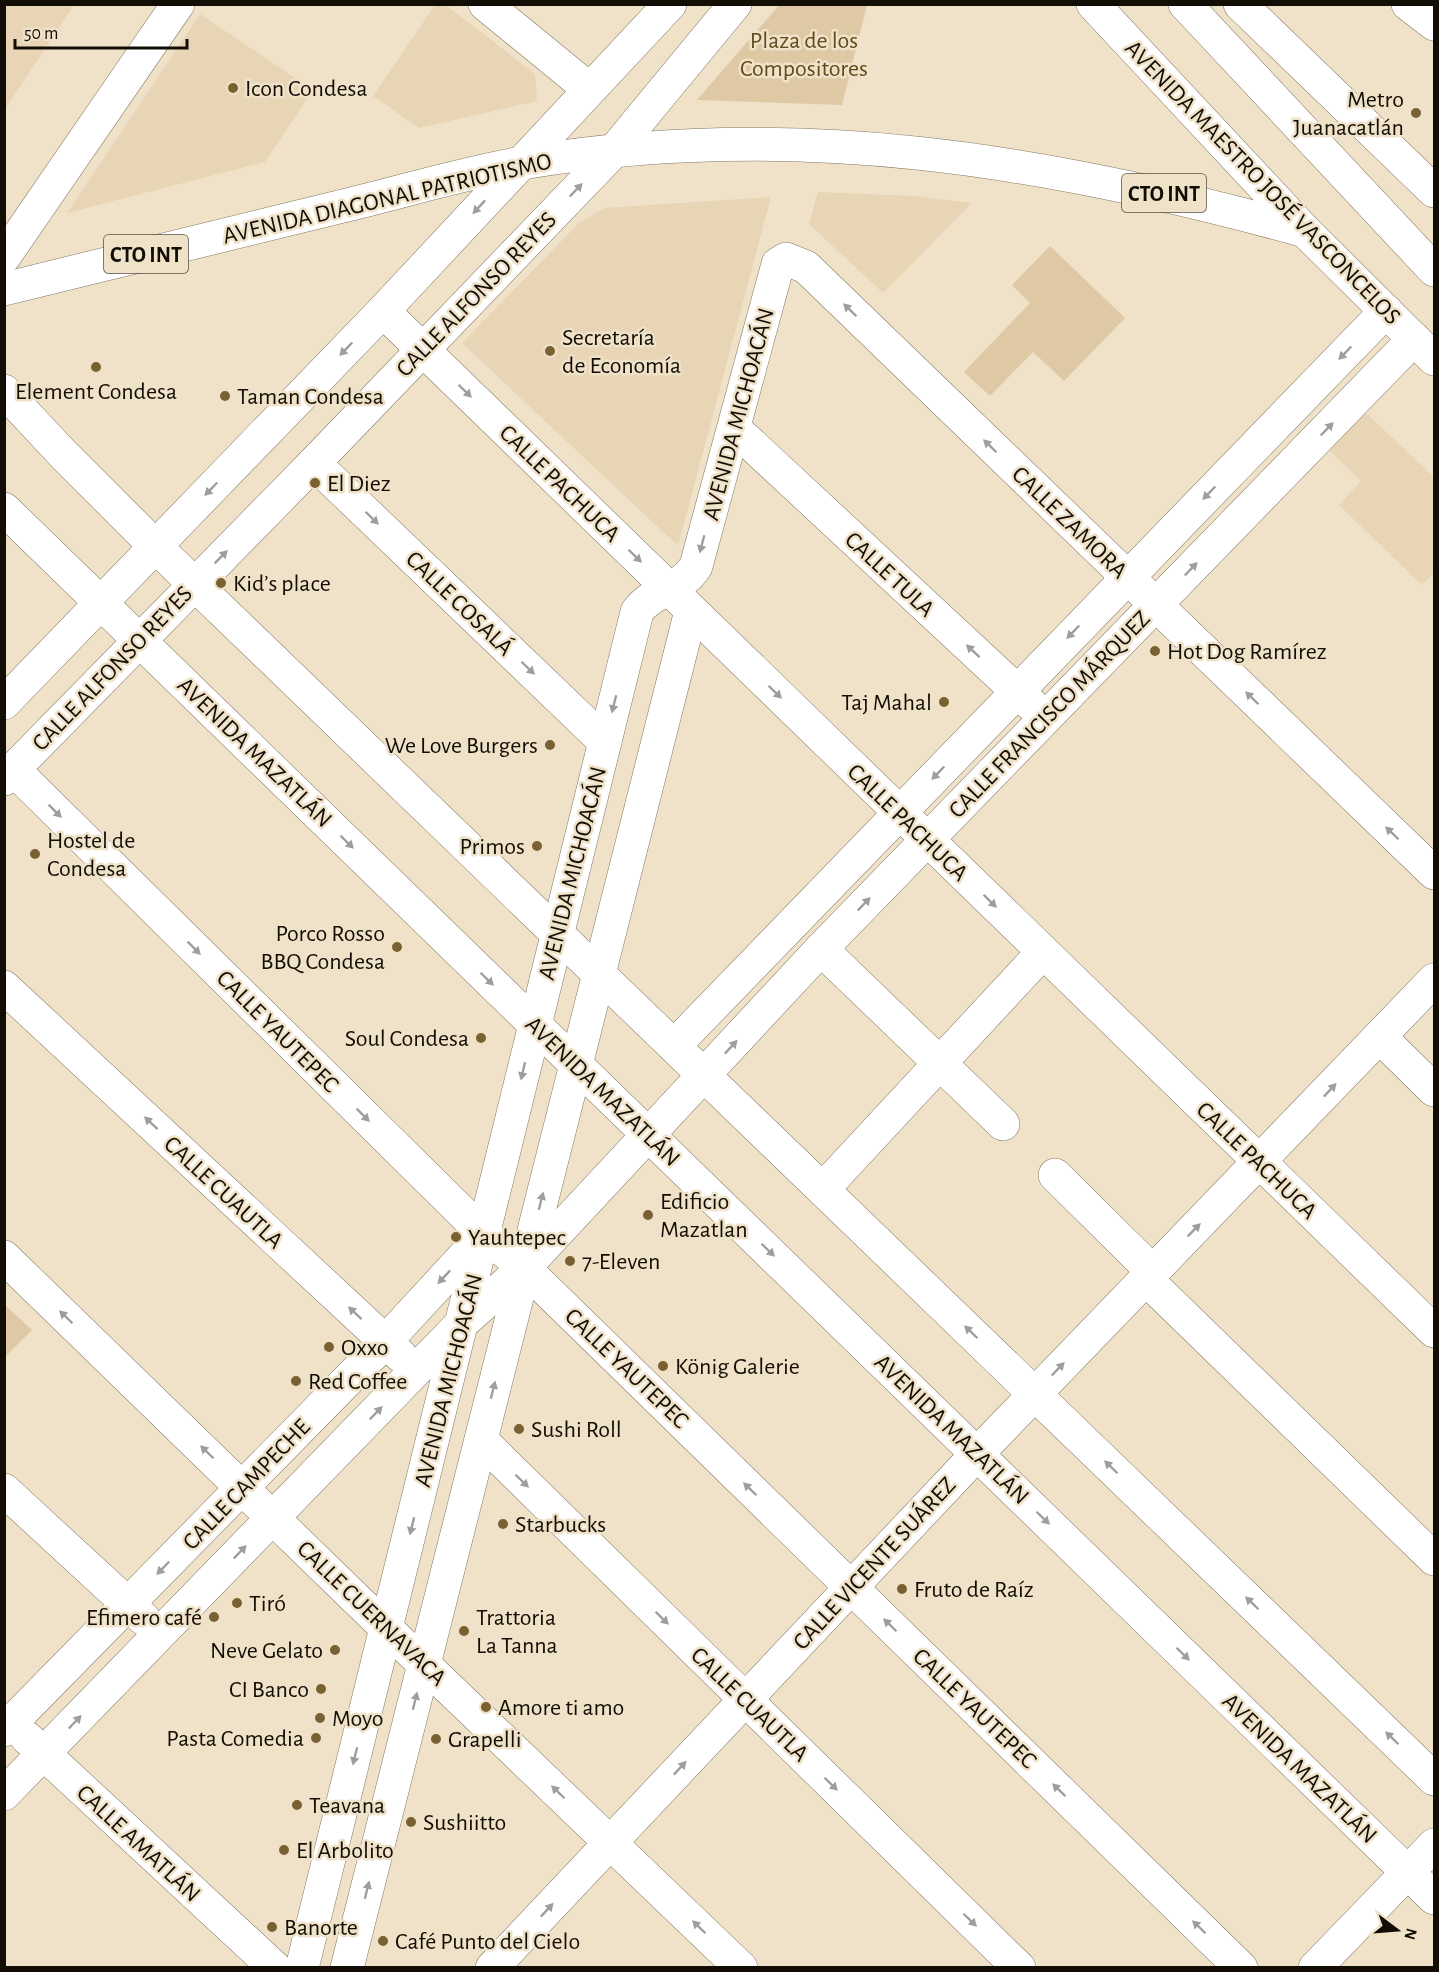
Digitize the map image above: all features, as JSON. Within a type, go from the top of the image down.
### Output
[{"type":"main road","points":[[4,257],[178,4]]},
{"type":"main road","points":[[485,4],[589,89]]},
{"type":"main road","points":[[8,693],[101,603],[383,311],[670,4]]},
{"type":"main road","name":"CALLE ALFONSO REYES","points":[[9,775],[315,463],[613,152],[735,4]]},
{"type":"main road","name":"AVENIDA MAESTRO JOSÉ VASCONCELOS","points":[[1093,4],[1305,231],[1424,349]]},
{"type":"main road","points":[[1185,4],[1434,270]]},
{"type":"main road","points":[[1408,4],[1434,24]]},
{"type":"main road","points":[[1246,7],[1434,190]]},
{"type":"main road","name":"AVENIDA DIAGONAL PATRIOTISMO","points":[[4,289],[519,164],[613,152],[768,144],[828,145],[916,152],[1021,166],[1195,200],[1305,231]]},
{"type":"main road","name":"CALLE ZAMORA","points":[[778,264],[786,258],[806,267],[1434,873]]},
{"type":"main road","name":"AVENIDA MICHOACÁN","points":[[347,1968],[597,974],[680,600],[696,566],[778,264]]},
{"type":"main road","name":"CALLE PACHUCA","points":[[383,311],[1434,1331]]},
{"type":"main road","name":"CALLE FRANCISCO MÁRQUEZ","points":[[674,1046],[1386,311]]},
{"type":"main road","name":"CALLE FRANCISCO MÁRQUEZ","points":[[461,1324],[524,1268],[821,949],[1156,605],[1424,349]]},
{"type":"main road","points":[[4,392],[156,546],[597,974],[705,1075],[1434,1779]]},
{"type":"main road","name":"CALLE TULA","points":[[735,429],[1047,718]]},
{"type":"main road","name":"CALLE COSALÁ","points":[[315,463],[605,742]]},
{"type":"main road","name":"AVENIDA MAZATLÁN","points":[[4,509],[1434,1898]]},
{"type":"main road","name":"AVENIDA MICHOACÁN","points":[[302,1968],[484,1234],[556,932],[637,612],[646,600],[680,600]]},
{"type":"main road","name":"CALLE YAUTEPEC","points":[[9,775],[484,1234],[524,1268],[1241,1968]]},
{"type":"main road","points":[[821,949],[1003,1124]]},
{"type":"main road","points":[[823,1190],[1043,952]]},
{"type":"main road","name":"CALLE VICENTE SUÁREZ","points":[[492,1968],[977,1454],[1149,1275],[1261,1163],[1434,980]]},
{"type":"main road","name":"CALLE CUAUTLA","points":[[4,987],[444,1396]]},
{"type":"main road","points":[[1380,1037],[1434,1090]]},
{"type":"main road","points":[[1055,1176],[1149,1275],[1434,1560]]},
{"type":"main road","name":"CALLE CAMPECHE","points":[[7,1724],[386,1341],[484,1234]]},
{"type":"main road","name":"CALLE CUERNAVACA","points":[[4,1257],[741,1968]]},
{"type":"main road","name":"CALLE CAMPECHE","points":[[4,1794],[461,1324]]},
{"type":"main road","name":"CALLE CUAUTLA","points":[[481,1440],[1019,1968]]},
{"type":"main road","points":[[4,1490],[160,1634]]},
{"type":"main road","name":"CALLE AMATLÁN","points":[[7,1724],[44,1754],[275,1968]]},
{"type":"main road","points":[[1315,1968],[1434,1845]]},
{"type":"shaded area","points":[[4,5],[74,5],[5,109]]},
{"type":"shaded area","points":[[435,5],[446,5],[535,74],[537,101],[419,128],[373,96]]},
{"type":"shaded area","points":[[200,14],[313,90],[265,162],[67,213]]},
{"type":"shaded area","points":[[818,192],[913,196],[972,203],[883,293],[809,224]]},
{"type":"shaded area","points":[[771,197],[678,546],[462,343],[579,223],[604,208]]},
{"type":"shaded area","points":[[1365,412],[1434,477],[1434,572],[1422,585],[1339,505],[1361,481],[1329,450]]},
{"type":"green space","name":"Plaza de los Compositores","points":[[780,4],[867,5],[842,105],[697,100]]},
{"type":"green space","points":[[1050,246],[1125,318],[1064,381],[1033,352],[990,396],[964,372],[1030,303],[1012,285]]},
{"type":"green space","points":[[4,1304],[32,1330],[5,1357],[4,1357]]},
{"type":"place","name":"Icon Condesa","points":[[233,88]]},
{"type":"place","name":"Metro Juanacatlán","points":[[1416,113]]},
{"type":"place","name":"Secretaría de Economía","points":[[550,351]]},
{"type":"place","name":"Element Condesa","points":[[96,367]]},
{"type":"place","name":"Taman Condesa","points":[[225,396]]},
{"type":"place","name":"El Diez","points":[[315,483]]},
{"type":"place","name":"Kid’s place","points":[[221,583]]},
{"type":"place","name":"Hot Dog Ramírez","points":[[1155,651]]},
{"type":"place","name":"Taj Mahal","points":[[944,702]]},
{"type":"place","name":"We Love Burgers","points":[[550,745]]},
{"type":"place","name":"Primos","points":[[537,846]]},
{"type":"place","name":"Hostel de Condesa","points":[[35,854]]},
{"type":"place","name":"Porco Rosso BBQ Condesa","points":[[397,947]]},
{"type":"place","name":"Soul Condesa","points":[[481,1038]]},
{"type":"place","name":"Edificio Mazatlan","points":[[648,1215]]},
{"type":"place","name":"Yauhtepec","points":[[456,1237]]},
{"type":"place","name":"7-Eleven","points":[[570,1261]]},
{"type":"place","name":"Oxxo","points":[[329,1347]]},
{"type":"place","name":"König Galerie","points":[[663,1366]]},
{"type":"place","name":"Red Coffee","points":[[296,1381]]},
{"type":"place","name":"Sushi Roll","points":[[519,1429]]},
{"type":"place","name":"Starbucks","points":[[503,1524]]},
{"type":"place","name":"Fruto de Raíz","points":[[902,1589]]},
{"type":"place","name":"Tiró","points":[[237,1603]]},
{"type":"place","name":"Efimero café","points":[[214,1617]]},
{"type":"place","name":"Trattoria La Tanna","points":[[464,1631]]},
{"type":"place","name":"Neve Gelato","points":[[335,1650]]},
{"type":"place","name":"CI Banco","points":[[321,1689]]},
{"type":"place","name":"Amore ti amo","points":[[486,1707]]},
{"type":"place","name":"Moyo","points":[[320,1718]]},
{"type":"place","name":"Pasta Comedia","points":[[316,1738]]},
{"type":"place","name":"Grapelli","points":[[436,1739]]},
{"type":"place","name":"Teavana","points":[[297,1805]]},
{"type":"place","name":"Sushiitto","points":[[411,1822]]},
{"type":"place","name":"El Arbolito","points":[[284,1850]]},
{"type":"place","name":"Banorte","points":[[272,1927]]},
{"type":"place","name":"Café Punto del Cielo","points":[[383,1941]]}]
